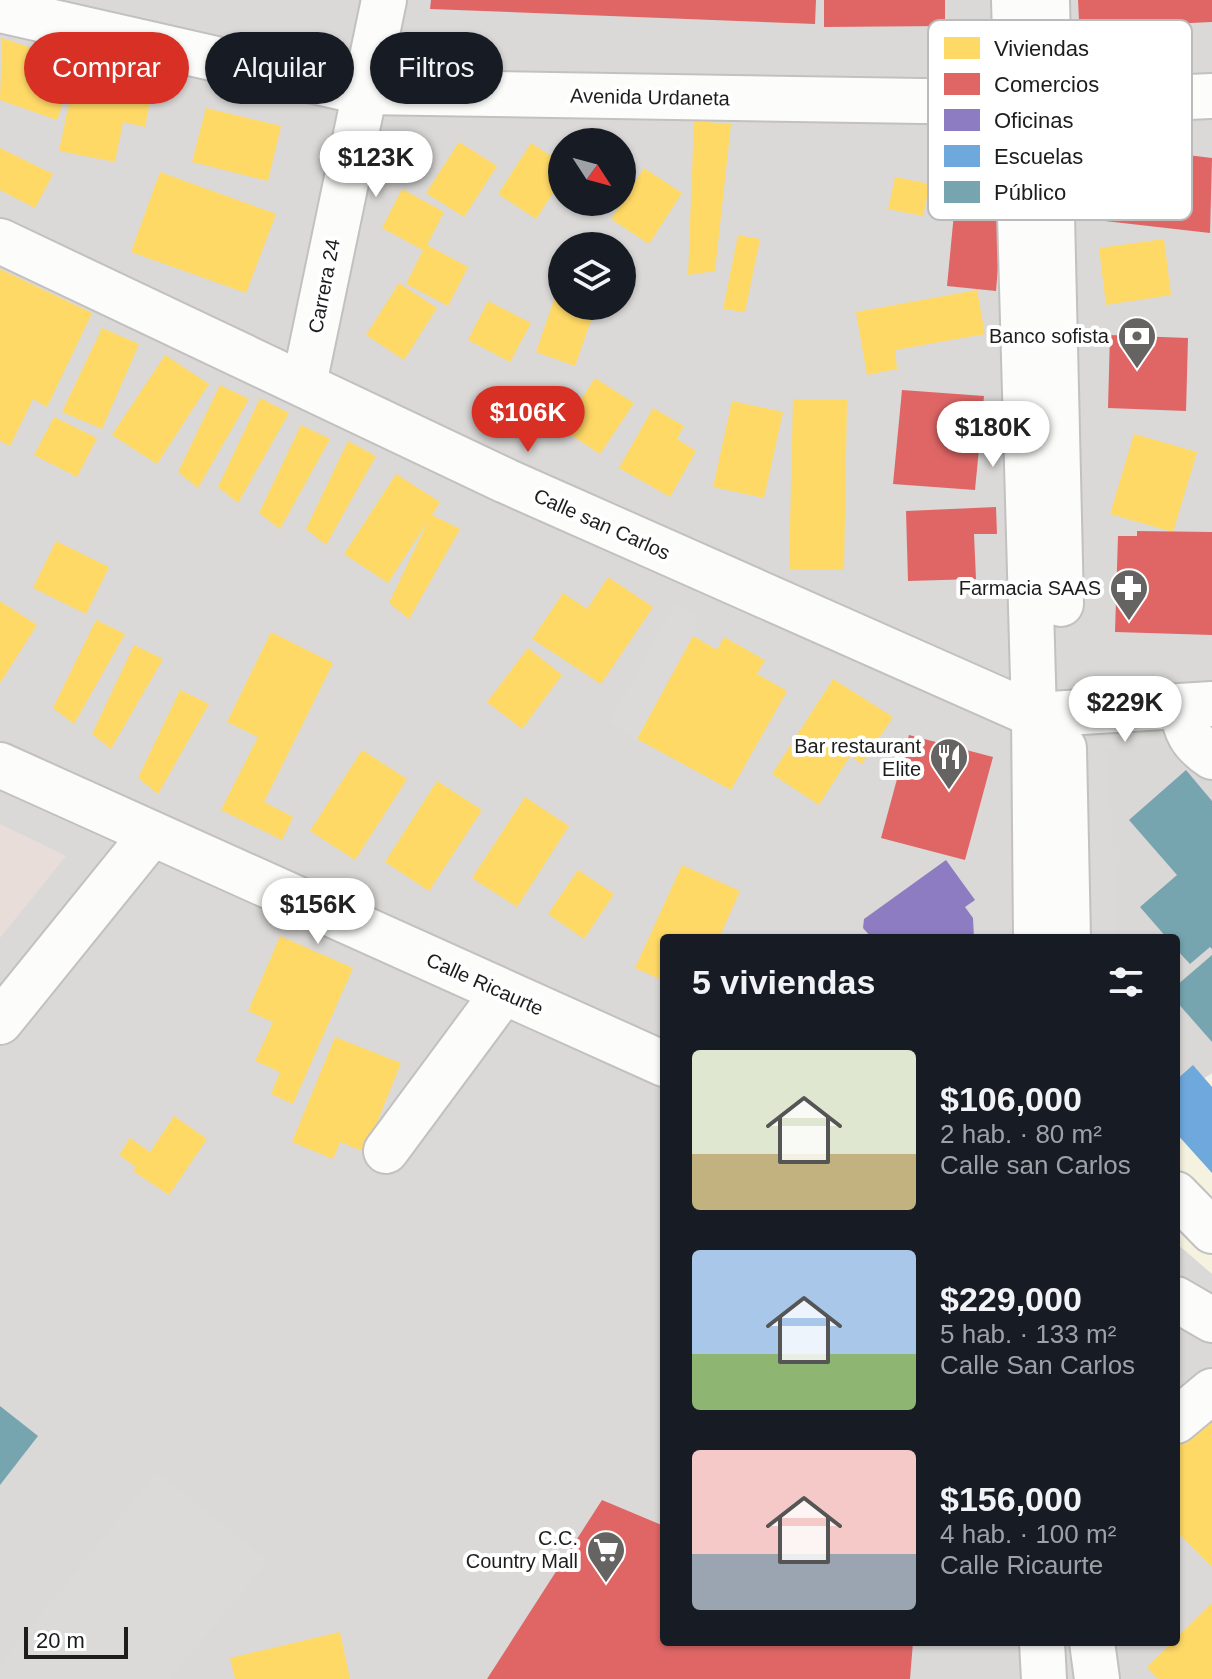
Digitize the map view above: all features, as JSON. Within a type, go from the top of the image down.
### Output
[{"type":"street","name":"Carrera 24","points":[[304,384],[362,92],[384,0]]},
{"type":"street","points":[[1014,0],[1017,20]]},
{"type":"street","points":[[1044,20],[1047,0]]},
{"type":"street","name":"Avenida Urdaneta","points":[[0,10],[362,92],[928,101]]},
{"type":"street","name":"Avenida Urdaneta","points":[[1192,97],[1212,96]]},
{"type":"street","points":[[1035,220],[1049,715],[1068,934]]},
{"type":"street","name":"Calle san Carlos","points":[[0,241],[506,481],[1049,715]]},
{"type":"street","points":[[1049,715],[1197,705],[1185,730],[1192,742],[1212,757]]},
{"type":"street","points":[[1036,934],[1049,715]]},
{"type":"street","name":"Calle Ricaurte","points":[[0,765],[660,1062]]},
{"type":"street","points":[[0,1022],[152,834]]},
{"type":"street","points":[[386,1151],[503,993]]},
{"type":"street","points":[[1180,1198],[1212,1231]]},
{"type":"street","points":[[1180,1301],[1212,1320]]},
{"type":"street","points":[[1180,1418],[1212,1391]]},
{"type":"street","points":[[1042,1646],[1044,1679]]},
{"type":"street","points":[[1093,1646],[1097,1679]]},
{"type":"shaded area","points":[[0,0],[1212,0],[1212,1679],[0,1679]]},
{"type":"shaded area","points":[[675,603],[699,617],[693,636],[637,739],[609,723]]},
{"type":"shaded area","points":[[1212,731],[1212,1073],[1180,1093],[1180,934],[1118,934],[1107,749]]},
{"type":"shaded area","points":[[0,824],[66,856],[0,938]]},
{"type":"shaded area","points":[[1212,1073],[1212,1274],[1180,1246],[1180,1093]]},
{"type":"shaded area","points":[[157,1472],[268,1561],[169,1679],[0,1679],[0,1664]]},
{"type":"building: Viviendas","points":[[2,38],[24,45],[24,104],[63,104],[57,120],[0,100]]},
{"type":"building: Viviendas","points":[[69,104],[149,104],[145,127],[123,122],[115,162],[59,151]]},
{"type":"building: Viviendas","points":[[206,108],[281,126],[268,181],[192,162]]},
{"type":"building: Viviendas","points":[[694,121],[731,124],[715,271],[688,275]]},
{"type":"building: Viviendas","points":[[459,142],[497,166],[464,217],[426,193]]},
{"type":"building: Viviendas","points":[[531,143],[548,154],[548,201],[536,219],[498,194]]},
{"type":"building: Viviendas","points":[[0,148],[53,174],[35,208],[0,190]]},
{"type":"building: Viviendas","points":[[644,168],[682,193],[649,244],[636,235],[636,232],[631,232],[611,219],[613,216],[636,216],[636,180]]},
{"type":"building: Viviendas","points":[[160,172],[276,214],[246,293],[131,252]]},
{"type":"building: Viviendas","points":[[895,177],[928,184],[923,216],[888,209]]},
{"type":"building: Viviendas","points":[[402,189],[444,212],[427,245],[468,267],[448,306],[406,284],[423,250],[382,228]]},
{"type":"building: Viviendas","points":[[738,235],[760,239],[745,312],[723,309]]},
{"type":"building: Viviendas","points":[[1164,239],[1171,295],[1106,305],[1099,248]]},
{"type":"building: Viviendas","points":[[0,269],[92,313],[47,407],[33,399],[10,446],[0,441]]},
{"type":"building: Viviendas","points":[[399,283],[437,308],[404,360],[366,335]]},
{"type":"building: Viviendas","points":[[977,290],[985,334],[895,350],[897,369],[867,375],[856,312]]},
{"type":"building: Viviendas","points":[[488,301],[531,323],[510,362],[468,340]]},
{"type":"building: Viviendas","points":[[548,317],[548,320],[591,320],[575,366],[536,352]]},
{"type":"building: Viviendas","points":[[102,328],[139,344],[102,429],[62,412]]},
{"type":"building: Viviendas","points":[[165,355],[209,384],[157,464],[112,435]]},
{"type":"building: Viviendas","points":[[595,378],[634,403],[600,454],[562,429]]},
{"type":"building: Viviendas","points":[[220,385],[249,399],[198,488],[178,472]]},
{"type":"building: Viviendas","points":[[260,398],[289,413],[238,503],[218,487]]},
{"type":"building: Viviendas","points":[[793,399],[847,400],[844,570],[789,569]]},
{"type":"building: Viviendas","points":[[732,401],[783,412],[764,498],[713,487]]},
{"type":"building: Viviendas","points":[[653,408],[684,426],[677,439],[696,451],[670,497],[619,468]]},
{"type":"building: Viviendas","points":[[54,417],[97,438],[77,477],[34,455]]},
{"type":"building: Viviendas","points":[[301,425],[330,439],[280,529],[259,513]]},
{"type":"building: Viviendas","points":[[1134,434],[1197,452],[1173,532],[1110,514]]},
{"type":"building: Viviendas","points":[[348,441],[376,456],[326,545],[306,529]]},
{"type":"building: Viviendas","points":[[396,474],[440,502],[432,515],[460,529],[409,619],[389,603],[428,521],[388,583],[344,554]]},
{"type":"building: Viviendas","points":[[56,541],[109,567],[86,614],[33,588]]},
{"type":"building: Viviendas","points":[[608,577],[653,607],[601,684],[532,639],[563,593],[587,609]]},
{"type":"building: Viviendas","points":[[0,601],[37,625],[0,683]]},
{"type":"building: Viviendas","points":[[96,620],[125,634],[74,724],[53,708]]},
{"type":"building: Viviendas","points":[[271,632],[333,663],[264,802],[293,817],[282,840],[221,810],[258,737],[227,722]]},
{"type":"building: Viviendas","points":[[693,636],[717,650],[724,637],[765,660],[757,674],[787,691],[731,790],[637,739]]},
{"type":"building: Viviendas","points":[[134,645],[163,659],[111,749],[92,734]]},
{"type":"building: Viviendas","points":[[528,648],[562,675],[522,729],[487,702]]},
{"type":"building: Viviendas","points":[[833,679],[893,717],[862,764],[850,756],[819,805],[772,774]]},
{"type":"building: Viviendas","points":[[180,690],[209,704],[158,794],[138,778]]},
{"type":"building: Viviendas","points":[[362,750],[407,779],[355,860],[310,831]]},
{"type":"building: Viviendas","points":[[437,781],[482,810],[429,891],[385,862]]},
{"type":"building: Viviendas","points":[[525,797],[569,826],[517,907],[472,878]]},
{"type":"building: Viviendas","points":[[682,865],[740,891],[721,934],[660,934],[660,979],[635,968]]},
{"type":"building: Viviendas","points":[[578,870],[614,894],[584,939],[548,914]]},
{"type":"building: Viviendas","points":[[280,936],[353,968],[293,1104],[271,1094],[280,1072],[255,1061],[273,1022],[248,1011]]},
{"type":"building: Viviendas","points":[[335,1037],[401,1063],[365,1152],[340,1142],[333,1159],[292,1142]]},
{"type":"building: Viviendas","points":[[174,1116],[207,1139],[169,1195],[133,1171],[136,1167],[119,1155],[130,1138],[150,1152]]},
{"type":"building: Viviendas","points":[[1212,1409],[1212,1567],[1180,1535],[1180,1441]]},
{"type":"building: Viviendas","points":[[1212,1603],[1212,1679],[1158,1679],[1147,1667],[1168,1646],[1180,1646],[1180,1635]]},
{"type":"building: Viviendas","points":[[340,1632],[350,1679],[235,1679],[230,1658]]},
{"type":"building: Comercios","points":[[431,0],[816,0],[815,24],[430,9]]},
{"type":"building: Comercios","points":[[824,0],[945,0],[945,20],[928,20],[928,26],[824,27]]},
{"type":"building: Comercios","points":[[1078,0],[1212,0],[1212,22],[1079,20]]},
{"type":"building: Comercios","points":[[1192,156],[1212,158],[1210,233],[1096,220],[1192,220]]},
{"type":"building: Comercios","points":[[953,220],[1002,220],[996,291],[947,286]]},
{"type":"building: Comercios","points":[[1110,335],[1188,338],[1186,411],[1108,408]]},
{"type":"building: Comercios","points":[[902,390],[984,396],[975,490],[893,484]]},
{"type":"building: Comercios","points":[[996,507],[997,534],[974,534],[976,579],[908,581],[906,511]]},
{"type":"building: Comercios","points":[[1137,531],[1212,532],[1212,635],[1115,632],[1118,536],[1137,536]]},
{"type":"building: Comercios","points":[[909,735],[993,757],[965,860],[881,838]]},
{"type":"building: Comercios","name":"C.C. Country Mall","points":[[602,1500],[660,1524],[660,1646],[913,1646],[910,1679],[487,1679]]},
{"type":"building: Oficinas","points":[[946,860],[975,900],[965,907],[973,918],[974,934],[868,934],[863,928],[864,919]]},
{"type":"building: Escuelas","points":[[1193,1065],[1212,1087],[1212,1173],[1180,1137],[1180,1076]]},
{"type":"building: Público","points":[[1186,770],[1212,801],[1212,949],[1210,947],[1190,964],[1180,953],[1180,934],[1164,934],[1140,907],[1177,875],[1129,820]]},
{"type":"building: Público","points":[[1212,955],[1212,1042],[1180,1006],[1180,983]]},
{"type":"building: Público","points":[[0,1406],[38,1436],[0,1485]]},
{"type":"place","name":"Banco sofista","points":[[1137,370]]},
{"type":"place","name":"Farmacia SAAS","points":[[1129,622]]},
{"type":"place","name":"Bar restaurant Elite","points":[[949,791]]},
{"type":"place","name":"C.C. Country Mall","points":[[606,1584]]}]
